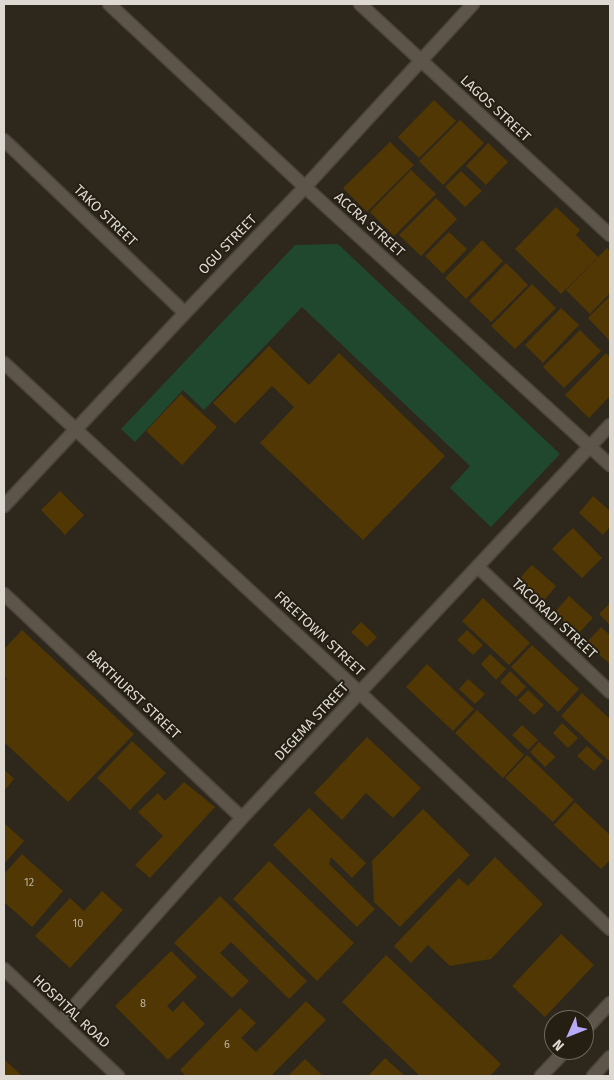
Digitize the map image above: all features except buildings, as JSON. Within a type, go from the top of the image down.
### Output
[{"type":"street","name":"ACCRA STREET","points":[[109,4],[305,187],[610,465]]},
{"type":"street","name":"LAGOS STREET","points":[[360,4],[610,235]]},
{"type":"street","name":"OGU STREET","points":[[4,506],[305,187],[473,4]]},
{"type":"street","name":"TAKO STREET","points":[[4,140],[185,312]]},
{"type":"street","name":"FREETOWN STREET","points":[[4,363],[360,692],[610,930]]},
{"type":"street","name":"DEGEMA STREET","points":[[60,1022],[242,818],[610,426]]},
{"type":"street","name":"TACORADI STREET","points":[[478,567],[610,692]]},
{"type":"street","name":"BARTHURST STREET","points":[[4,594],[242,818]]},
{"type":"street","name":"HOSPITAL ROAD","points":[[4,969],[118,1076]]},
{"type":"street","points":[[594,1020],[610,1003]]},
{"type":"street","points":[[593,1076],[610,1057]]},
{"type":"street","points":[[542,1076],[557,1060]]},
{"type":"green space","points":[[338,244],[560,454],[491,527],[450,488],[470,466],[302,307],[204,410],[183,390],[135,442],[121,429],[295,245]]}]
